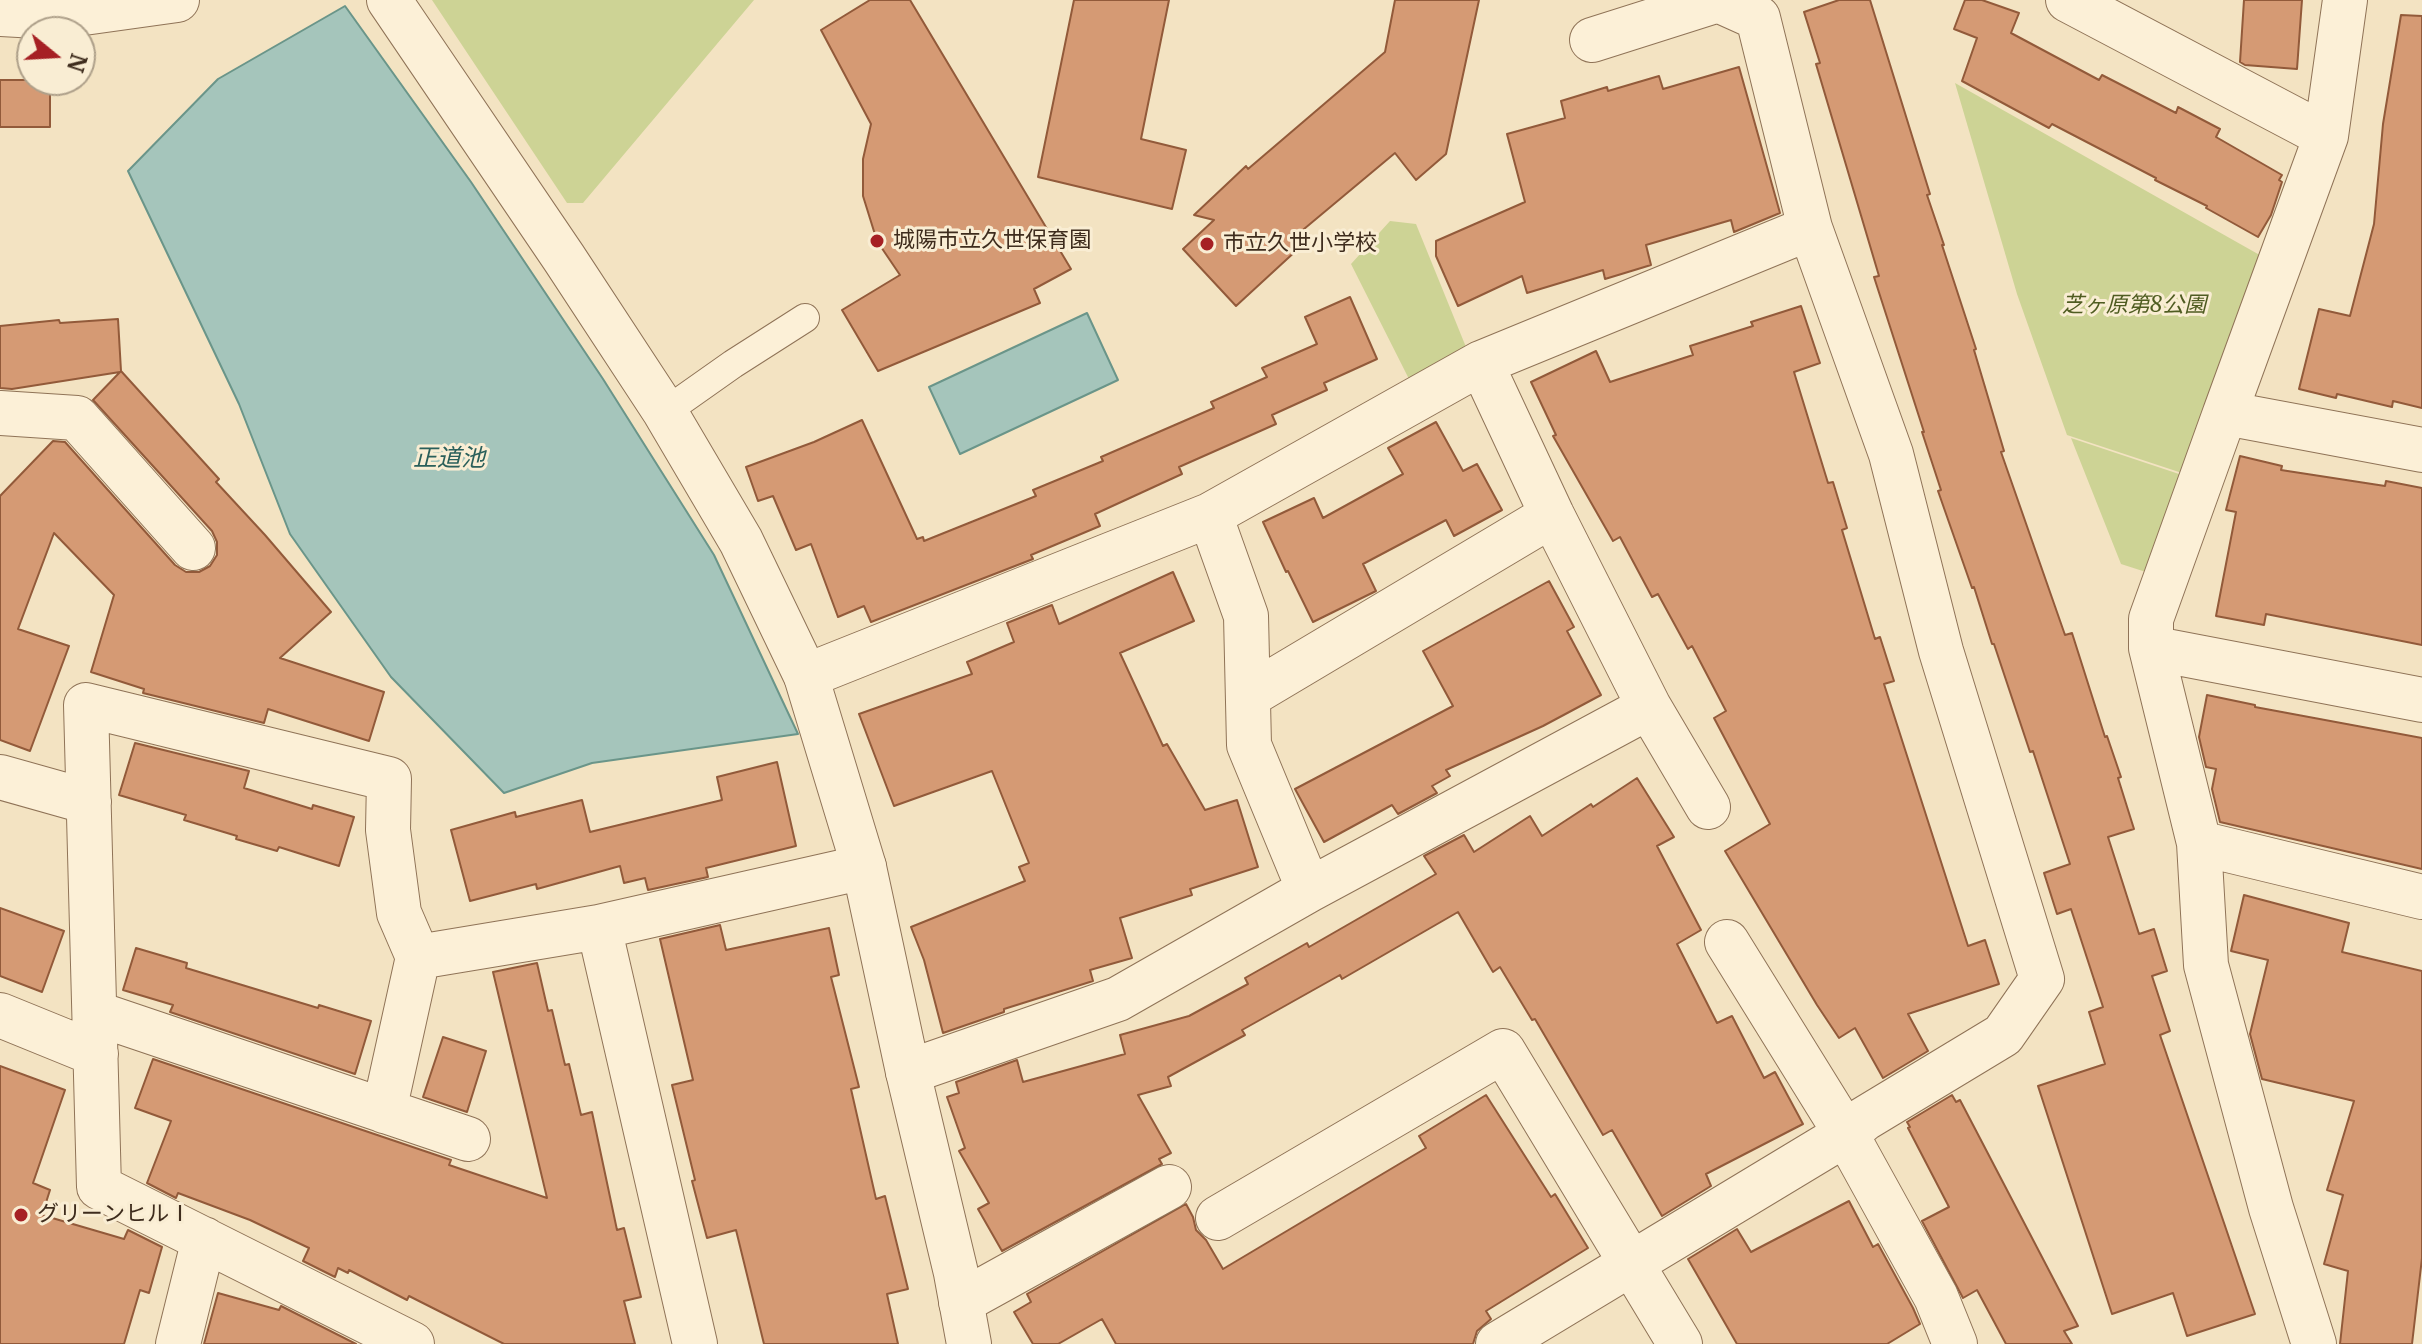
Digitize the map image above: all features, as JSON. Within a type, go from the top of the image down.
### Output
[{"type":"street","points":[[0,14],[55,17],[89,7],[177,0]]},
{"type":"street","points":[[389,0],[665,412],[741,541],[806,676],[864,867],[969,1344]]},
{"type":"street","points":[[1498,1344],[1846,1134],[1864,1119],[2003,1035],[2042,979],[1941,651],[1891,454],[1810,228],[1758,18],[1718,0],[1592,40]]},
{"type":"street","points":[[2314,1344],[2271,1208],[2206,965],[2199,843],[2151,648],[2151,619],[2326,136],[2345,0]]},
{"type":"street","points":[[2083,4],[2326,136]]},
{"type":"street","points":[[806,676],[1210,515],[1481,363],[1810,228]]},
{"type":"street","points":[[1481,363],[1552,515],[1649,707],[1708,807]]},
{"type":"street","points":[[0,413],[77,418],[193,548]]},
{"type":"street","points":[[2225,413],[2422,450]]},
{"type":"street","points":[[1210,515],[1246,616],[1249,745],[1309,890]]},
{"type":"street","points":[[1248,696],[1552,515]]},
{"type":"street","points":[[2151,648],[2422,700]]},
{"type":"street","points":[[384,1111],[418,957],[399,913],[388,830],[389,779],[86,705],[99,1187],[412,1344]]},
{"type":"street","points":[[908,1072],[1118,999],[1309,890],[1649,707]]},
{"type":"street","points":[[0,777],[89,802]]},
{"type":"street","points":[[2199,843],[2422,897]]},
{"type":"street","points":[[418,957],[599,927],[864,867]]},
{"type":"street","points":[[599,927],[695,1344]]},
{"type":"street","points":[[1727,942],[1846,1134],[1936,1297],[1955,1344]]},
{"type":"street","points":[[0,1015],[95,1033],[384,1111],[468,1139]]},
{"type":"street","points":[[1218,1218],[1503,1051],[1680,1344]]},
{"type":"street","points":[[961,1302],[1169,1187]]},
{"type":"street","points":[[178,1344],[204,1239]]},
{"type":"lane","points":[[665,412],[805,318]]},
{"type":"green space","points":[[432,0],[754,0],[583,203],[567,203]]},
{"type":"green space","name":"芝ヶ原第8公園","points":[[1955,83],[2265,258],[2191,476],[2067,435],[2017,294]]},
{"type":"green space","points":[[1390,221],[1416,224],[1468,352],[1411,383],[1351,264]]},
{"type":"green space","points":[[2071,438],[2182,475],[2149,573],[2121,564]]},
{"type":"water","name":"正道池","points":[[345,6],[471,182],[603,379],[714,555],[798,734],[592,763],[504,793],[391,677],[290,534],[239,404],[128,171],[218,79]]},
{"type":"water","points":[[1087,313],[1118,380],[960,454],[929,387]]},
{"type":"building","points":[[870,0],[910,0],[1071,269],[1034,289],[1040,303],[878,371],[842,310],[900,275],[877,241],[863,196],[863,159],[871,124],[821,30]]},
{"type":"building","points":[[1074,0],[1169,0],[1141,139],[1186,150],[1172,209],[1038,177]]},
{"type":"building","points":[[1395,0],[1479,0],[1446,154],[1416,180],[1395,153],[1304,229],[1311,237],[1236,306],[1183,249],[1214,220],[1194,215],[1246,166],[1248,169],[1385,52]]},
{"type":"building","points":[[1839,0],[1870,0],[1976,349],[2004,451],[2001,452],[2065,635],[2072,633],[2121,777],[2118,778],[2134,829],[2108,837],[2139,934],[2154,929],[2167,971],[2152,976],[2170,1031],[2160,1035],[2255,1314],[2187,1336],[2173,1293],[2112,1314],[2038,1086],[2105,1064],[2089,1012],[2103,1007],[2071,909],[2057,914],[2044,873],[2070,864],[2033,751],[2030,752],[1938,491],[1941,490],[1874,277],[1879,276],[1816,64],[1820,63],[1804,12]]},
{"type":"building","points":[[1965,0],[1982,0],[2019,13],[2011,33],[2099,80],[2102,75],[2176,113],[2178,107],[2220,129],[2216,137],[2282,175],[2271,215],[2258,237],[2156,178],[2052,124],[2049,128],[1962,81],[1977,38],[1954,29]]},
{"type":"building","points":[[2244,0],[2302,0],[2297,69],[2240,62]]},
{"type":"building","points":[[2401,15],[2422,16],[2422,408],[2393,401],[2392,407],[2299,389],[2319,309],[2350,316],[2374,224],[2383,124]]},
{"type":"building","points":[[1739,67],[1780,213],[1734,232],[1731,220],[1646,245],[1651,265],[1605,279],[1603,270],[1527,293],[1522,276],[1458,306],[1436,256],[1436,241],[1525,202],[1507,134],[1565,118],[1561,101],[1607,87],[1608,91],[1659,76],[1663,89]]},
{"type":"building","points":[[0,80],[16,80],[16,96],[50,96],[50,127],[0,127]]},
{"type":"building","points":[[1350,297],[1377,359],[1324,383],[1327,390],[1272,415],[1276,424],[1179,467],[1182,474],[1095,514],[1100,526],[1031,555],[1033,559],[871,622],[864,606],[838,617],[811,544],[796,550],[773,496],[758,501],[746,467],[862,420],[917,539],[923,537],[924,541],[1036,496],[1033,490],[1103,461],[1101,457],[1214,408],[1211,402],[1267,377],[1262,368],[1317,344],[1305,317]]},
{"type":"building","points":[[1801,306],[1820,363],[1794,372],[1828,483],[1833,482],[1847,528],[1842,530],[1875,639],[1880,637],[1894,681],[1884,684],[1968,946],[1985,940],[1999,984],[1908,1014],[1928,1051],[1883,1078],[1855,1028],[1839,1038],[1725,851],[1770,824],[1714,718],[1726,711],[1692,646],[1688,649],[1658,594],[1652,597],[1620,537],[1613,541],[1553,436],[1556,435],[1531,382],[1596,351],[1610,382],[1693,355],[1690,346],[1753,326],[1751,322]]},
{"type":"building","points":[[118,319],[121,371],[219,479],[216,482],[331,612],[280,658],[384,692],[369,741],[268,709],[264,723],[143,693],[144,689],[91,672],[114,595],[54,533],[18,629],[69,646],[30,751],[0,740],[0,496],[53,441],[65,442],[175,565],[186,572],[199,572],[210,566],[217,555],[217,542],[212,531],[93,400],[120,372],[12,389],[0,388],[0,326],[59,320],[60,323]]},
{"type":"building","points":[[1436,422],[1463,471],[1477,464],[1502,510],[1454,536],[1446,520],[1363,564],[1376,591],[1313,622],[1263,522],[1314,498],[1323,518],[1403,474],[1388,448]]},
{"type":"building","points":[[2240,456],[2282,466],[2281,470],[2385,486],[2386,481],[2422,488],[2422,645],[2266,614],[2264,625],[2216,616],[2236,512],[2226,510]]},
{"type":"building","points":[[1173,572],[1194,621],[1120,653],[1163,746],[1167,744],[1205,810],[1237,800],[1258,867],[1190,889],[1192,895],[1120,918],[1132,958],[1090,970],[1093,981],[1004,1009],[1004,1012],[943,1033],[924,960],[911,927],[1025,881],[1019,867],[1029,863],[992,771],[894,806],[859,714],[972,674],[967,662],[1014,642],[1007,623],[1052,605],[1059,624]]},
{"type":"building","points":[[1549,581],[1574,627],[1567,631],[1601,695],[1543,726],[1446,770],[1450,776],[1432,786],[1437,793],[1398,814],[1392,805],[1324,842],[1295,789],[1453,706],[1423,651]]},
{"type":"building","points":[[2207,695],[2422,738],[2422,869],[2220,822],[2212,789],[2216,769],[2206,767],[2199,737]]},
{"type":"building","points":[[135,743],[249,771],[244,788],[312,809],[313,805],[354,817],[339,866],[279,847],[277,851],[236,839],[237,836],[184,820],[186,815],[119,795]]},
{"type":"building","points":[[777,762],[796,846],[706,868],[708,877],[648,890],[645,878],[624,883],[620,866],[537,889],[536,884],[470,901],[451,830],[515,812],[516,817],[582,800],[590,832],[722,800],[717,777]]},
{"type":"building","points":[[1637,778],[1674,837],[1657,846],[1701,930],[1677,944],[1717,1023],[1732,1016],[1764,1078],[1775,1072],[1803,1124],[1706,1174],[1711,1186],[1662,1216],[1612,1130],[1603,1135],[1535,1019],[1532,1020],[1500,967],[1493,972],[1458,912],[1342,979],[1340,975],[1242,1030],[1245,1035],[1168,1077],[1171,1086],[1138,1095],[1171,1153],[1159,1159],[1162,1164],[1002,1251],[978,1209],[989,1203],[959,1151],[965,1148],[947,1097],[959,1093],[956,1082],[1017,1060],[1023,1082],[1125,1054],[1120,1035],[1189,1016],[1248,984],[1245,978],[1307,943],[1309,947],[1436,874],[1424,856],[1464,835],[1474,852],[1530,816],[1542,836]]},
{"type":"building","points":[[2244,895],[2349,923],[2342,952],[2422,971],[2422,1258],[2412,1344],[2340,1344],[2348,1271],[2324,1264],[2343,1195],[2327,1190],[2354,1101],[2262,1079],[2250,1034],[2268,960],[2231,951]]},
{"type":"building","points":[[0,908],[64,931],[42,992],[0,976]]},
{"type":"building","points":[[720,925],[726,950],[829,928],[839,975],[831,977],[859,1087],[851,1089],[876,1199],[885,1196],[908,1289],[887,1294],[898,1344],[764,1344],[736,1230],[707,1238],[672,1085],[693,1080],[660,939]]},
{"type":"building","points":[[136,948],[187,963],[186,968],[371,1021],[355,1074],[170,1012],[173,1005],[123,990]]},
{"type":"building","points":[[537,963],[548,1011],[552,1010],[581,1115],[592,1112],[617,1230],[624,1228],[641,1297],[624,1301],[635,1344],[504,1344],[349,1270],[348,1273],[338,1268],[335,1277],[303,1261],[309,1248],[250,1220],[178,1193],[176,1198],[147,1183],[171,1121],[135,1108],[153,1059],[451,1160],[449,1165],[547,1198],[493,972]]},
{"type":"building","points":[[443,1037],[486,1051],[467,1112],[423,1097]]},
{"type":"building","points":[[0,1066],[65,1090],[33,1183],[50,1190],[42,1215],[124,1239],[128,1230],[162,1247],[149,1293],[140,1290],[124,1344],[0,1344]]},
{"type":"building","points":[[1486,1095],[1551,1197],[1555,1194],[1588,1248],[1486,1311],[1491,1319],[1477,1331],[1473,1344],[1116,1344],[1102,1319],[1058,1344],[1033,1344],[1014,1312],[1031,1302],[1027,1294],[1186,1204],[1196,1230],[1206,1240],[1223,1269],[1426,1148],[1419,1136]]},
{"type":"building","points":[[1952,1095],[1956,1102],[1960,1100],[2078,1326],[2064,1331],[2072,1344],[2006,1344],[1977,1290],[1963,1298],[1922,1221],[1949,1207],[1907,1122]]},
{"type":"building","points":[[1849,1201],[1873,1247],[1878,1244],[1920,1324],[1887,1344],[1737,1344],[1688,1259],[1737,1229],[1751,1252]]},
{"type":"building","points":[[218,1293],[279,1310],[281,1306],[356,1344],[204,1344]]},
{"type":"place","name":"城陽市立久世保育園","points":[[877,241]]},
{"type":"place","name":"市立久世小学校","points":[[1207,244]]},
{"type":"place","name":"グリーンヒルⅠ","points":[[21,1215]]}]
